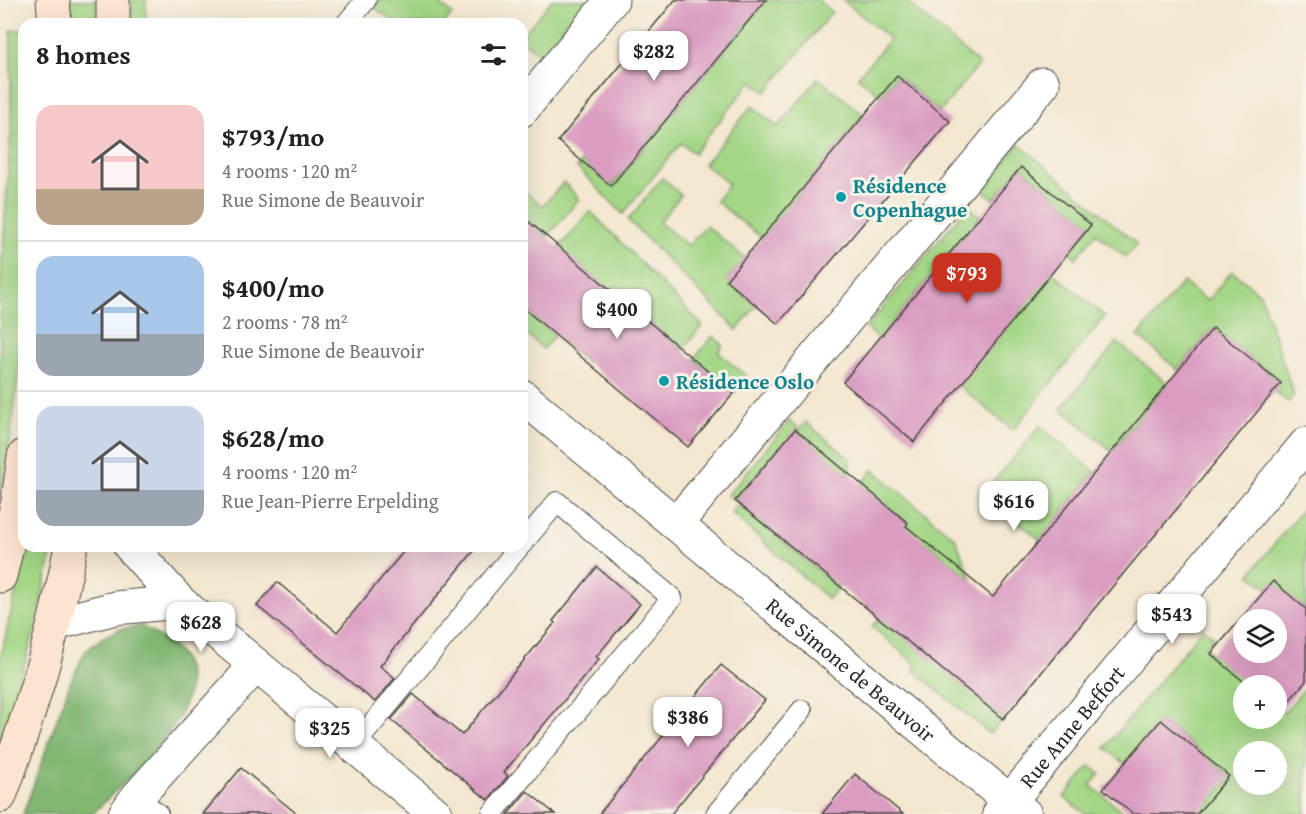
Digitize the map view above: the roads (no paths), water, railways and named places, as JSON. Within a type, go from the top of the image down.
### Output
[{"type":"main road","points":[[54,0],[54,18]]},
{"type":"main road","points":[[112,0],[113,18]]},
{"type":"main road","points":[[0,576],[18,501]]},
{"type":"main road","points":[[0,796],[15,757],[54,624],[70,552]]},
{"type":"street","points":[[528,103],[612,0]]},
{"type":"street","points":[[676,524],[1044,84]]},
{"type":"street","name":"Rue Simone de Beauvoir","points":[[528,401],[1011,810]]},
{"type":"street","name":"Rue Anne Beffort","points":[[1011,810],[1306,444]]},
{"type":"street","points":[[135,552],[180,602],[436,814]]},
{"type":"street","points":[[54,624],[115,608],[180,602]]},
{"type":"street","points":[[140,808],[256,665]]},
{"type":"lane","points":[[351,18],[366,0]]},
{"type":"lane","points":[[492,814],[672,598],[557,502],[528,537]]},
{"type":"lane","points":[[354,746],[515,552]]},
{"type":"lane","points":[[716,814],[802,710]]},
{"type":"place","name":"Résidence Copenhague","points":[[841,197]]},
{"type":"place","name":"Résidence Oslo","points":[[664,381]]}]
